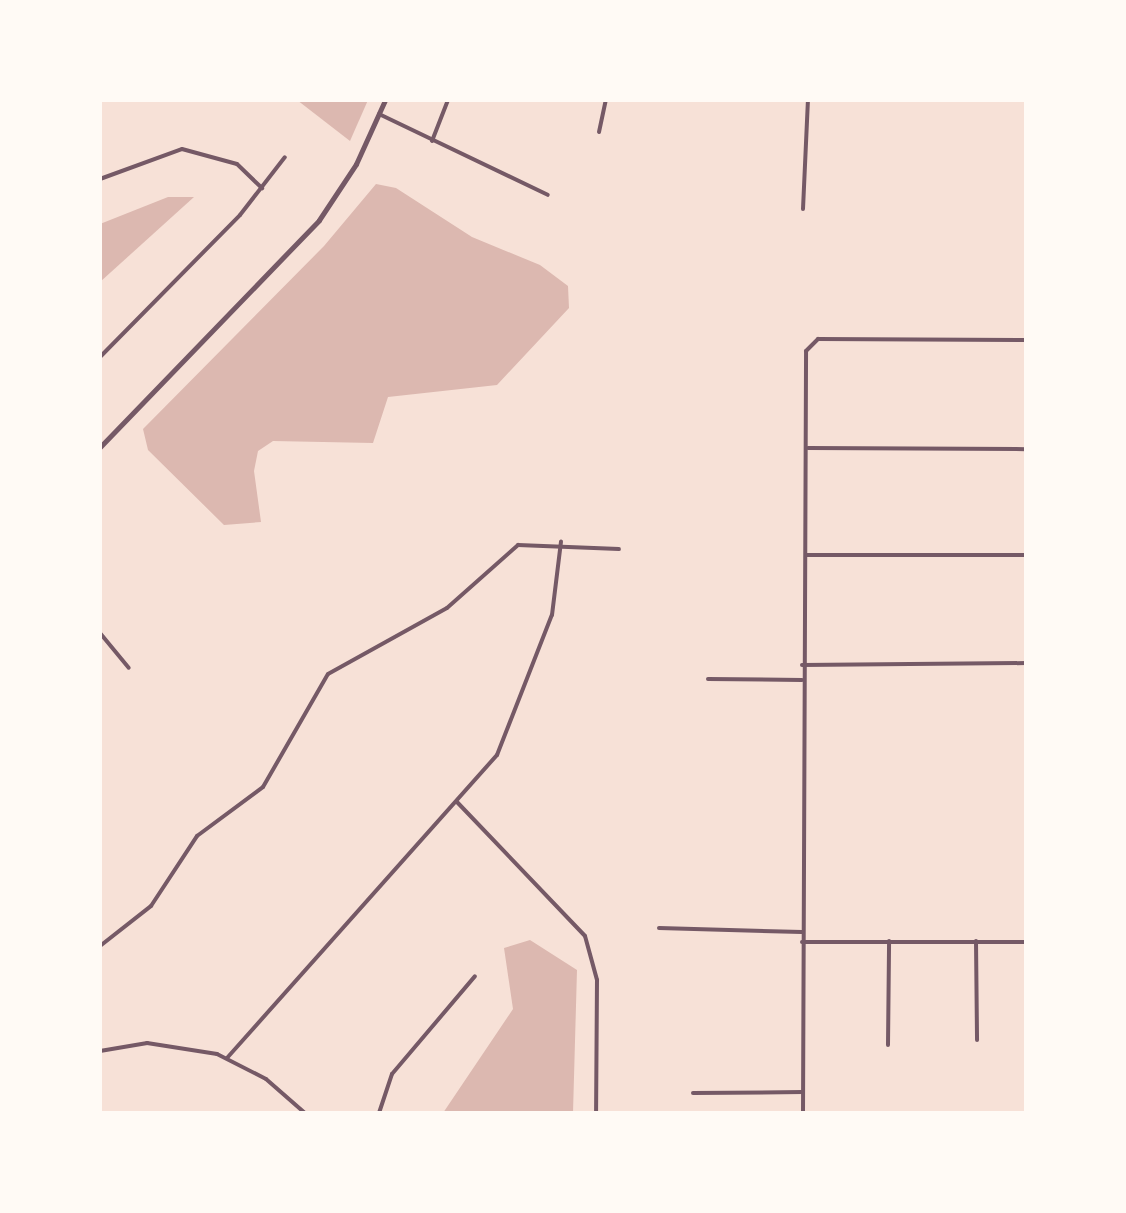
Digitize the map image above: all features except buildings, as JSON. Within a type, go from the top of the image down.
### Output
[{"type":"street","points":[[100,447],[319,220],[384,100]]},
{"type":"street","points":[[432,142],[448,100]]},
{"type":"street","points":[[599,132],[606,100]]},
{"type":"street","points":[[803,209],[808,100]]},
{"type":"street","points":[[379,114],[548,194]]},
{"type":"street","points":[[100,179],[182,148],[237,164],[263,189]]},
{"type":"street","points":[[100,357],[263,189],[285,157]]},
{"type":"street","points":[[803,1113],[802,665],[811,343],[1026,340]]},
{"type":"street","points":[[808,448],[1026,449]]},
{"type":"street","points":[[227,1058],[457,802],[510,733],[558,594],[561,542]]},
{"type":"street","points":[[100,946],[152,906],[198,836],[264,787],[328,674],[447,608],[518,544],[561,542],[619,549]]},
{"type":"street","points":[[804,555],[1026,555]]},
{"type":"street","points":[[100,633],[129,668]]},
{"type":"street","points":[[802,665],[1026,663]]},
{"type":"street","points":[[708,679],[802,680]]},
{"type":"street","points":[[457,802],[585,936],[597,980],[596,1113]]},
{"type":"street","points":[[659,928],[802,932]]},
{"type":"street","points":[[888,1045],[890,941]]},
{"type":"street","points":[[802,942],[1026,942]]},
{"type":"street","points":[[976,942],[978,1040]]},
{"type":"street","points":[[379,1113],[392,1074],[476,976]]},
{"type":"street","points":[[100,1051],[174,1044],[227,1058],[266,1079],[305,1113]]},
{"type":"street","points":[[693,1094],[803,1092]]},
{"type":"shaded area","points":[[297,100],[368,100],[350,141]]},
{"type":"shaded area","points":[[376,184],[396,188],[472,237],[540,265],[568,286],[569,308],[497,385],[388,397],[373,443],[273,441],[258,451],[254,471],[261,522],[224,525],[148,450],[143,429],[324,246]]},
{"type":"shaded area","points":[[168,197],[194,197],[100,282],[100,224]]},
{"type":"shaded area","points":[[530,940],[577,970],[573,1113],[443,1113],[513,1009],[504,948]]}]
